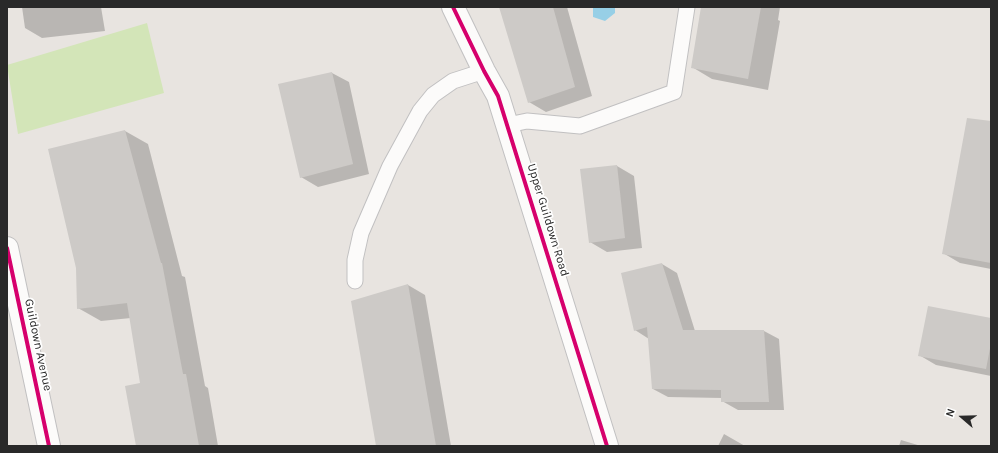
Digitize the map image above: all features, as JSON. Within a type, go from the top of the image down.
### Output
[{"type":"street","name":"Upper Guildown Road","points":[[453,7],[484,71],[498,96],[607,446]]},
{"type":"street","name":"Guildown Avenue","points":[[7,248],[49,446]]},
{"type":"lane","points":[[508,125],[527,122],[580,126],[674,92],[687,7]]},
{"type":"lane","points":[[355,281],[355,260],[363,227],[390,166],[420,111],[433,95],[453,81],[484,71]]},
{"type":"green space","points":[[147,23],[164,93],[18,134],[7,65]]},
{"type":"water","points":[[593,7],[615,7],[615,13],[605,21],[593,17]]},
{"type":"building","points":[[499,7],[553,7],[575,87],[528,103]]},
{"type":"building","points":[[701,7],[761,7],[748,79],[691,68]]},
{"type":"building","points":[[332,72],[353,164],[300,178],[278,84]]},
{"type":"building","points":[[967,118],[991,121],[991,263],[942,254]]},
{"type":"building","points":[[125,130],[162,263],[183,374],[186,374],[199,446],[136,446],[125,386],[140,383],[127,303],[77,309],[76,268],[48,149]]},
{"type":"building","points":[[617,165],[625,238],[589,243],[580,169]]},
{"type":"building","points":[[662,263],[683,330],[764,330],[769,402],[721,402],[721,390],[652,389],[647,327],[634,331],[621,273]]},
{"type":"building","points":[[408,284],[436,446],[376,446],[351,301]]},
{"type":"building","points":[[928,306],[991,318],[991,343],[986,369],[918,356]]},
{"type":"cycle path","points":[[453,7],[484,71],[498,96],[607,446]]},
{"type":"cycle path","points":[[7,248],[49,446]]}]
